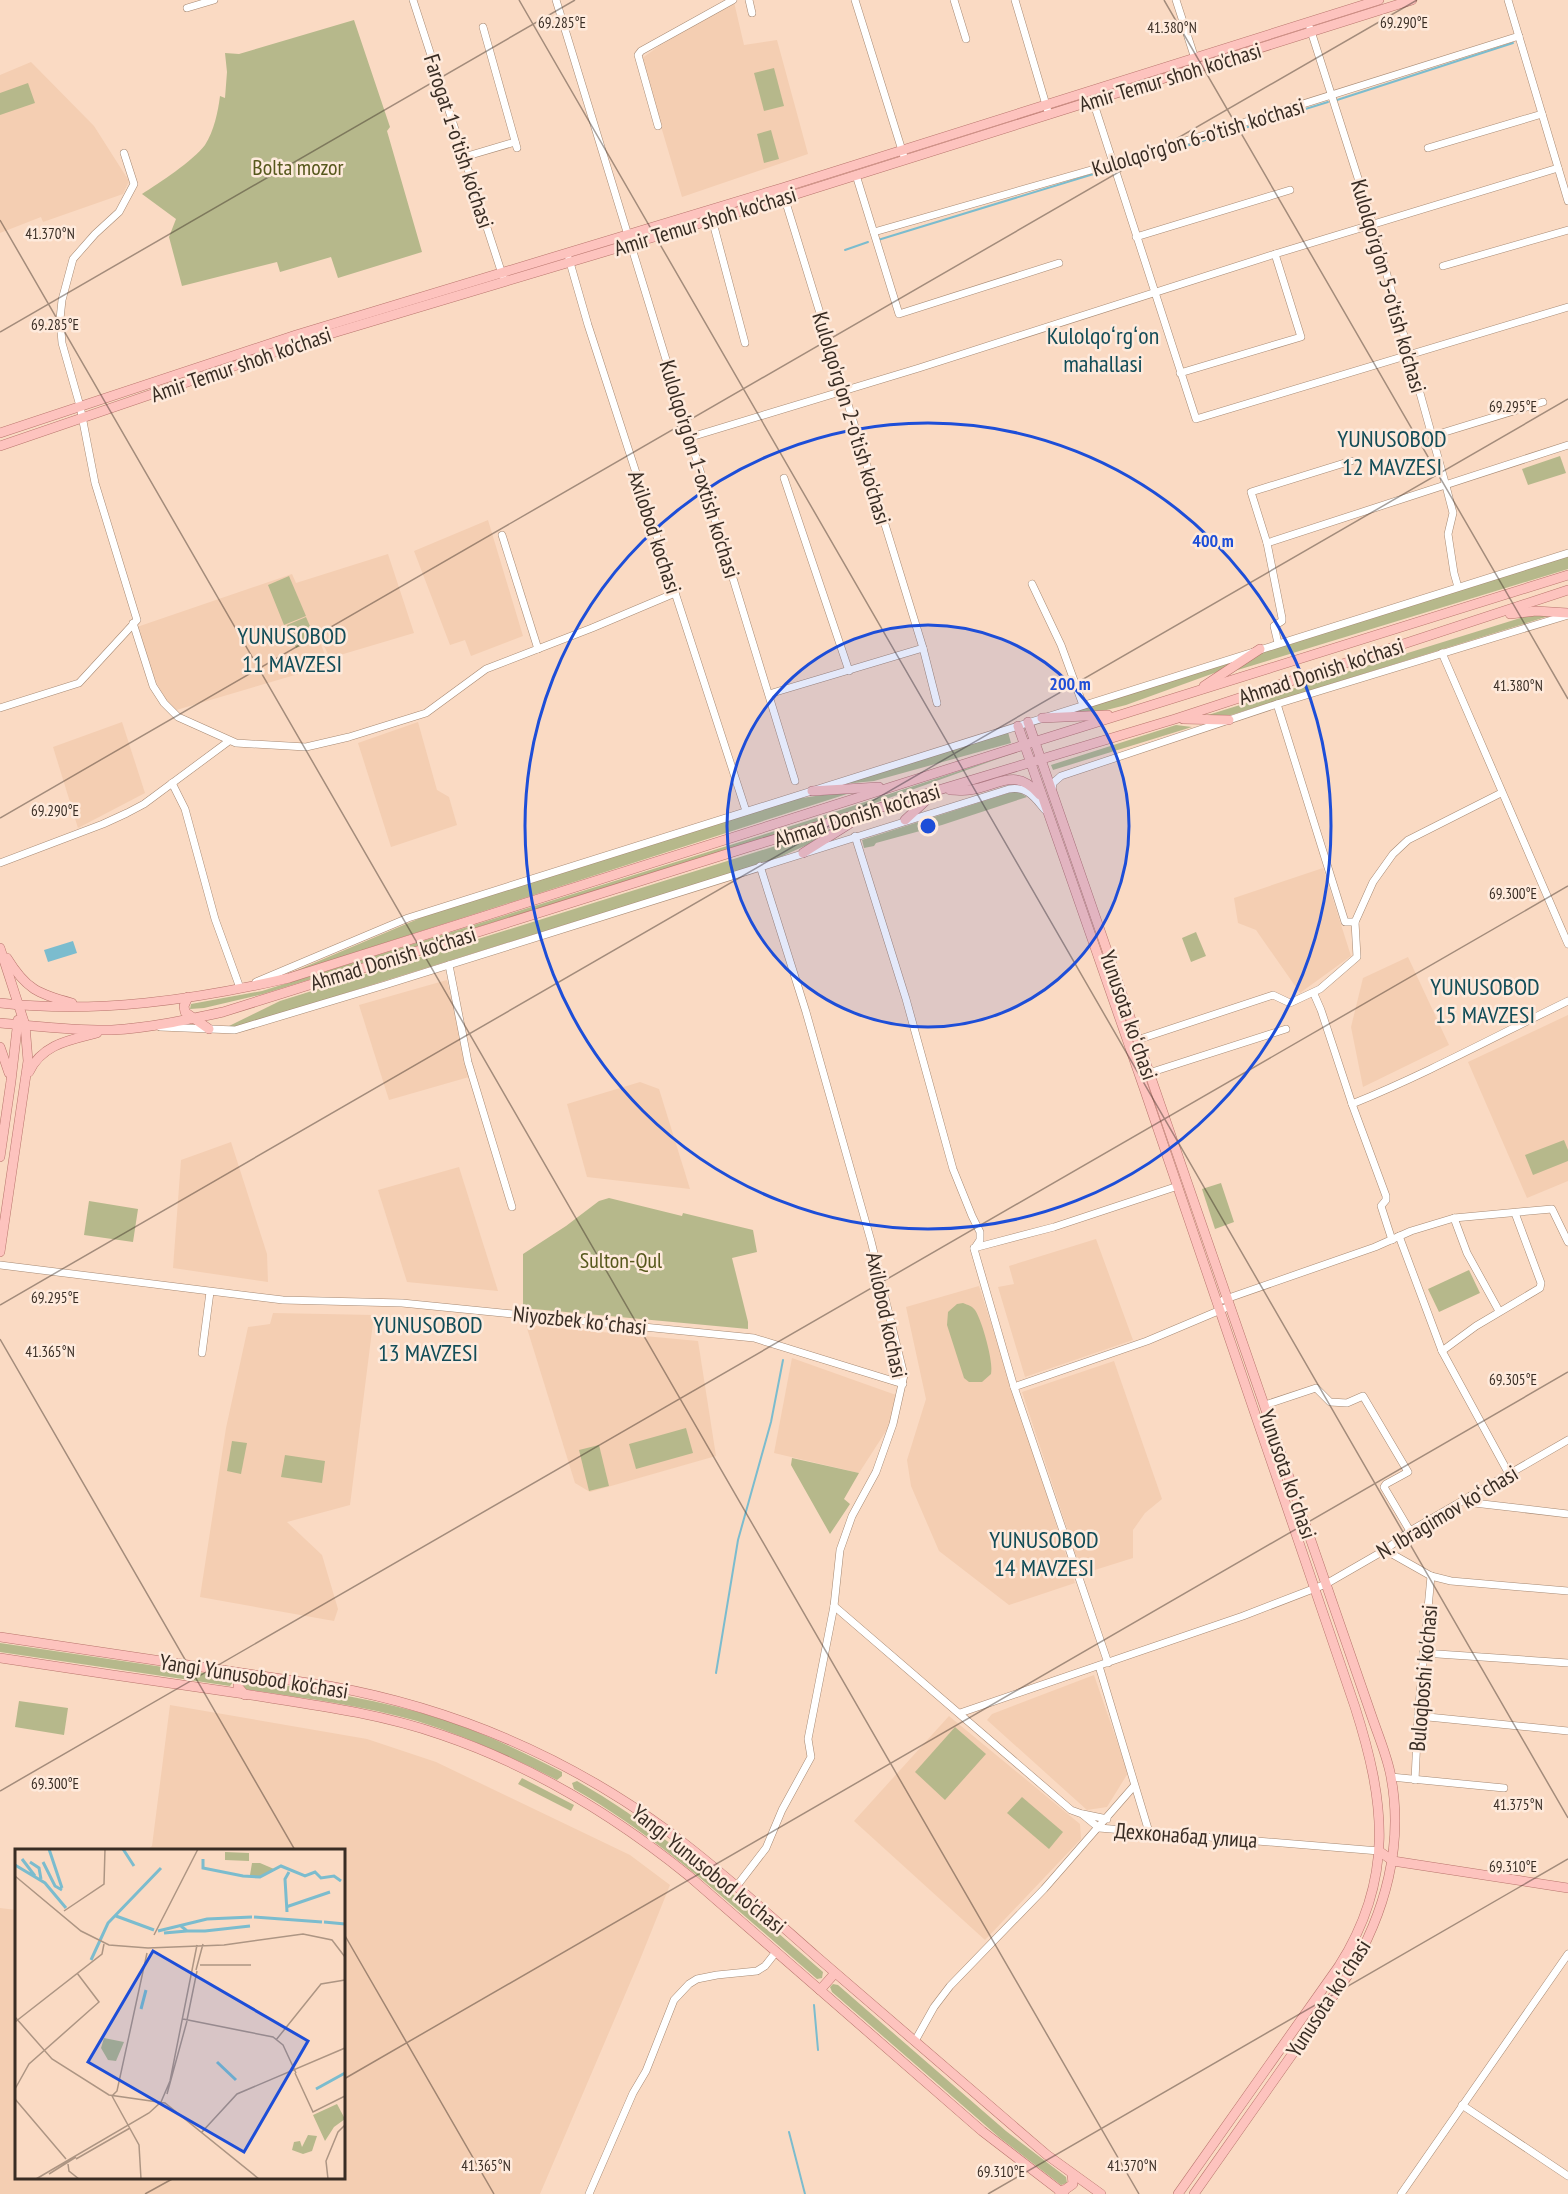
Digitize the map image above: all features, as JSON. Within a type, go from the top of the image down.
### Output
[{"type":"main road","name":"Amir Temur shoh ko'chasi","points":[[0,446],[503,277],[1048,110],[1195,58],[1379,0]]},
{"type":"main road","name":"Amir Temur shoh ko'chasi","points":[[1048,110],[1093,101],[1412,0]]},
{"type":"main road","name":"Amir Temur shoh ko'chasi","points":[[628,239],[711,219],[783,193],[856,176],[904,155]]},
{"type":"main road","name":"Amir Temur shoh ko'chasi","points":[[0,433],[296,335],[503,277]]},
{"type":"main road","name":"Ahmad Donish ko'chasi","points":[[0,1003],[86,1007],[121,1006],[188,997],[289,978],[893,786],[1568,576]]},
{"type":"main road","name":"Ahmad Donish ko'chasi","points":[[0,1023],[112,1030],[143,1027],[222,1012],[870,810],[1175,718],[1568,590]]},
{"type":"main road","points":[[1490,617],[1536,611],[1568,614]]},
{"type":"main road","points":[[1195,692],[1260,649]]},
{"type":"main road","points":[[1042,718],[1123,714]]},
{"type":"main road","points":[[1175,718],[1229,720]]},
{"type":"main road","name":"Yunusota koʻchasi","points":[[1028,723],[1041,759],[1050,816],[1315,1588],[1369,1753],[1378,1799],[1377,1866],[1365,1913],[1347,1953],[1178,2194]]},
{"type":"main road","name":"Yunusota koʻchasi","points":[[1018,726],[1031,762],[1048,797],[1149,1072],[1373,1719],[1391,1778],[1394,1817],[1393,1861],[1389,1882],[1370,1936],[1354,1966],[1194,2194]]},
{"type":"main road","points":[[905,820],[937,790],[970,790],[1005,779],[1014,779],[1028,784],[1048,797]]},
{"type":"main road","points":[[812,790],[893,786]]},
{"type":"main road","points":[[803,853],[870,810]]},
{"type":"main road","points":[[0,947],[20,1005],[21,1025],[0,1157]]},
{"type":"main road","points":[[0,947],[28,986],[50,997],[86,1007]]},
{"type":"main road","points":[[188,997],[184,1009],[187,1015],[209,1029]]},
{"type":"main road","points":[[0,1252],[28,1074],[28,1049],[21,1025]]},
{"type":"main road","points":[[28,1074],[39,1057],[51,1047],[112,1030]]},
{"type":"main road","points":[[0,1047],[11,1081]]},
{"type":"main road","name":"Yangi Yunusobod ko'chasi","points":[[0,1637],[350,1690],[426,1708],[504,1737],[572,1771],[625,1802],[666,1830],[736,1887],[1047,2155],[1101,2194]]},
{"type":"main road","name":"Yangi Yunusobod ko'chasi","points":[[0,1658],[351,1711],[418,1727],[490,1753],[563,1790],[618,1822],[654,1848],[982,2131],[1062,2192]]},
{"type":"main road","points":[[245,1695],[238,1687],[238,1683],[240,1678],[247,1674]]},
{"type":"main road","points":[[563,1790],[572,1771]]},
{"type":"main road","points":[[1379,1851],[1393,1861]]},
{"type":"main road","points":[[1377,1866],[1393,1861],[1568,1888]]},
{"type":"main road","points":[[820,1990],[836,1973]]},
{"type":"main road","points":[[1062,2192],[1073,2184],[1072,2174]]},
{"type":"street","points":[[187,9],[214,0]]},
{"type":"street","name":"Farogat 1-o'tish ko'chasi","points":[[413,0],[503,277]]},
{"type":"street","name":"Kulolqo'rg'on 1-oxtish ko'chasi","points":[[556,0],[795,781]]},
{"type":"street","points":[[658,126],[638,56],[641,51],[733,0]]},
{"type":"street","points":[[749,0],[752,13]]},
{"type":"street","points":[[855,0],[904,155]]},
{"type":"street","points":[[954,0],[966,39]]},
{"type":"street","points":[[1015,0],[1048,110]]},
{"type":"street","points":[[1176,0],[1198,68]]},
{"type":"street","points":[[1508,0],[1568,201]]},
{"type":"street","name":"Kulolqo'rg'on 5-o'tish ko'chasi","points":[[1309,22],[1373,225],[1446,486],[1453,513],[1448,534],[1458,587]]},
{"type":"street","points":[[464,157],[516,145],[483,27]]},
{"type":"street","name":"Kulolqo'rg'on 6-o'tish ko'chasi","points":[[874,232],[1112,164],[1520,36]]},
{"type":"street","points":[[1093,101],[1196,419],[1568,307]]},
{"type":"street","points":[[1428,147],[1542,114]]},
{"type":"street","points":[[0,708],[79,683],[137,620],[95,483],[80,406],[62,343],[60,319],[62,300],[73,259],[119,212],[134,184],[124,153]]},
{"type":"street","points":[[690,437],[929,365],[1275,254],[1558,168]]},
{"type":"street","points":[[856,176],[899,314],[1059,263]]},
{"type":"street","points":[[1136,237],[1290,190]]},
{"type":"street","name":"Kulolqo'rg'on 2-o'tish ko'chasi","points":[[783,193],[937,703]]},
{"type":"street","points":[[711,219],[745,343]]},
{"type":"street","points":[[1443,266],[1568,230]]},
{"type":"street","points":[[1180,373],[1301,337],[1275,254]]},
{"type":"street","name":"Axilobod kochasi","points":[[568,257],[746,811]]},
{"type":"street","points":[[1432,436],[1543,402]]},
{"type":"street","points":[[1267,543],[1568,445]]},
{"type":"street","points":[[1278,644],[1274,626],[1282,621],[1282,618],[1267,543],[1251,492],[1352,461]]},
{"type":"street","points":[[784,478],[849,670]]},
{"type":"street","points":[[502,535],[538,649]]},
{"type":"street","name":"Ahmad Donish ko'chasi","points":[[240,988],[408,918],[1568,553]]},
{"type":"street","points":[[1032,584],[1061,645],[1083,705]]},
{"type":"street","points":[[133,623],[153,686],[164,703],[183,720],[236,743],[306,747],[349,737],[426,713],[486,669],[675,593]]},
{"type":"street","name":"Ahmad Donish ko'chasi","points":[[1048,797],[1053,783],[1061,776],[1277,704],[1568,614]]},
{"type":"street","points":[[770,694],[922,648]]},
{"type":"street","points":[[1442,653],[1501,793],[1567,940]]},
{"type":"street","points":[[1277,704],[1345,922],[1355,922]]},
{"type":"street","points":[[0,863],[120,817],[144,804],[229,741]]},
{"type":"street","points":[[172,783],[184,808],[215,919],[240,988]]},
{"type":"street","name":"Ahmad Donish ko'chasi","points":[[143,1027],[235,1030],[1009,789],[1020,788],[1027,791],[1050,816]]},
{"type":"street","points":[[1137,1040],[1273,995],[1290,1003],[1314,994],[1357,957],[1355,922],[1373,882],[1400,847],[1408,840],[1501,793]]},
{"type":"street","points":[[855,836],[906,999],[953,1169],[980,1232],[980,1240],[974,1249],[1014,1387],[1108,1663]]},
{"type":"street","name":"Axilobod kochasi","points":[[736,1887],[766,1848],[811,1757],[808,1738],[834,1606],[840,1551],[852,1516],[876,1472],[893,1425],[903,1384],[903,1367],[871,1240],[806,1012],[760,866]]},
{"type":"street","points":[[449,965],[468,1062],[512,1207]]},
{"type":"street","points":[[1314,994],[1386,1196],[1381,1206],[1442,1351],[1509,1474]]},
{"type":"street","points":[[1352,1104],[1419,1076],[1568,1001]]},
{"type":"street","points":[[1149,1072],[1286,1029]]},
{"type":"street","points":[[974,1249],[1054,1227],[1178,1186]]},
{"type":"street","points":[[1014,1387],[1147,1341],[1219,1306],[1454,1218],[1552,1209],[1568,1242]]},
{"type":"street","points":[[1442,1351],[1499,1311],[1538,1290],[1541,1285],[1515,1213]]},
{"type":"street","points":[[1454,1218],[1467,1253],[1499,1311]]},
{"type":"street","name":"Niyozbek koʻchasi","points":[[0,1265],[283,1300],[433,1306],[754,1338],[903,1384]]},
{"type":"street","points":[[202,1353],[210,1292]]},
{"type":"street","points":[[1264,1405],[1316,1388],[1329,1402],[1347,1403],[1363,1396],[1408,1472],[1384,1487],[1410,1531]]},
{"type":"street","name":"N. Ibragimov koʻchasi","points":[[960,1713],[1244,1616],[1326,1584],[1385,1550],[1410,1531],[1568,1440]]},
{"type":"street","points":[[1470,1496],[1474,1503],[1568,1514]]},
{"type":"street","points":[[1385,1550],[1431,1576],[1451,1581],[1568,1591]]},
{"type":"street","name":"Buloqboshi ko'chasi","points":[[1415,1780],[1418,1716],[1431,1576]]},
{"type":"street","points":[[834,1606],[1071,1810],[1107,1819]]},
{"type":"street","points":[[1423,1653],[1568,1663]]},
{"type":"street","points":[[1099,1666],[1149,1832]]},
{"type":"street","points":[[1418,1716],[1568,1731]]},
{"type":"street","points":[[1391,1778],[1504,1788]]},
{"type":"street","points":[[1082,1814],[1099,1828],[1134,1786]]},
{"type":"street","name":"Дехконабад улица","points":[[915,2041],[930,2013],[950,1986],[1099,1828],[1379,1851]]},
{"type":"street","points":[[589,2194],[633,2093],[646,2072],[674,2000],[689,1984],[697,1980],[717,1975],[757,1971],[765,1966],[776,1952]]},
{"type":"street","points":[[1401,2194],[1568,1954]]},
{"type":"street","points":[[1462,2105],[1568,2176]]},
{"type":"shaded area","points":[[734,2],[744,45],[777,40],[808,154],[682,197],[641,59]]},
{"type":"shaded area","points":[[31,62],[94,126],[129,181],[123,194],[43,222],[41,217],[0,233],[0,75]]},
{"type":"shaded area","points":[[488,520],[523,636],[471,656],[465,640],[450,645],[414,551]]},
{"type":"shaded area","points":[[388,554],[414,633],[330,658],[312,622],[329,665],[173,711],[157,684],[137,627],[292,574],[296,583]]},
{"type":"shaded area","points":[[122,722],[145,793],[78,828],[53,747]]},
{"type":"shaded area","points":[[418,722],[437,790],[449,797],[457,825],[391,847],[358,743]]},
{"type":"shaded area","points":[[1323,868],[1351,956],[1300,993],[1256,930],[1238,923],[1234,898]]},
{"type":"shaded area","points":[[1408,957],[1449,1045],[1363,1087],[1351,1027],[1363,978]]},
{"type":"shaded area","points":[[447,980],[469,1077],[389,1100],[359,1005]]},
{"type":"shaded area","points":[[1568,1015],[1568,1181],[1527,1198],[1468,1062]]},
{"type":"shaded area","points":[[640,1082],[659,1089],[690,1189],[587,1177],[567,1104]]},
{"type":"shaded area","points":[[231,1142],[267,1254],[268,1282],[173,1268],[181,1160]]},
{"type":"shaded area","points":[[459,1167],[498,1291],[407,1282],[378,1190]]},
{"type":"shaded area","points":[[1096,1239],[1133,1340],[1025,1377],[998,1287],[1014,1284],[1009,1266]]},
{"type":"shaded area","points":[[979,1286],[1075,1583],[1009,1605],[939,1551],[911,1486],[907,1460],[926,1399],[906,1307]]},
{"type":"shaded area","points":[[273,1313],[374,1315],[350,1505],[287,1522],[322,1555],[338,1609],[334,1621],[200,1597],[226,1428],[248,1327],[270,1324]]},
{"type":"shaded area","points":[[526,1325],[698,1341],[716,1456],[590,1492],[575,1483]]},
{"type":"shaded area","points":[[792,1358],[896,1395],[895,1417],[859,1473],[774,1453]]},
{"type":"shaded area","points":[[1114,1361],[1162,1499],[1145,1513],[1133,1530],[1133,1558],[1082,1574],[1022,1392]]},
{"type":"shaded area","points":[[1094,1675],[1128,1773],[1107,1807],[1087,1810],[987,1720],[992,1714]]},
{"type":"shaded area","points":[[170,1705],[367,1739],[436,1762],[630,1855],[670,1885],[540,2194],[0,2194],[0,1908],[15,1910],[15,2179],[345,2179],[345,1849],[148,1849],[152,1846]]},
{"type":"shaded area","points":[[949,1716],[1080,1824],[1081,1839],[985,1940],[854,1821]]},
{"type":"green space","name":"Bolta mozor","points":[[354,20],[390,127],[387,131],[422,252],[338,278],[331,257],[280,272],[277,262],[182,286],[169,237],[176,219],[142,194],[184,165],[205,145],[215,121],[220,96],[225,98],[227,72],[225,53],[239,54]]},
{"type":"green space","points":[[774,68],[784,106],[764,111],[754,73]]},
{"type":"green space","points":[[28,83],[35,103],[0,115],[0,93]]},
{"type":"green space","points":[[771,130],[779,159],[764,163],[757,134]]},
{"type":"green space","points":[[1560,456],[1566,473],[1528,485],[1522,469]]},
{"type":"green space","points":[[1568,556],[1568,569],[1231,672],[1262,652]]},
{"type":"green space","points":[[289,576],[306,616],[284,625],[268,585]]},
{"type":"green space","points":[[1533,614],[1549,616],[1231,715],[1210,717],[1208,715]]},
{"type":"green space","points":[[306,617],[316,640],[296,648],[287,625]]},
{"type":"green space","points":[[1239,659],[1217,672],[1126,705],[1091,714],[1069,713]]},
{"type":"green space","points":[[1176,725],[1192,727],[1053,770],[1051,765]]},
{"type":"green space","points":[[1008,732],[1011,743],[874,781],[843,784]]},
{"type":"green space","points":[[1014,753],[864,807],[263,994],[204,1008],[190,1009],[191,1004],[262,991],[807,821]]},
{"type":"green space","points":[[1012,792],[1019,792],[1027,797],[864,848],[862,840]]},
{"type":"green space","points":[[836,793],[847,794],[288,974],[425,916],[795,799]]},
{"type":"green space","points":[[833,828],[809,844],[776,859],[288,1011],[237,1026],[229,1026],[280,1001]]},
{"type":"green space","points":[[1196,932],[1206,956],[1191,962],[1182,938]]},
{"type":"green space","points":[[1564,1140],[1568,1150],[1568,1161],[1533,1175],[1525,1155]]},
{"type":"green space","points":[[1221,1183],[1234,1222],[1215,1229],[1202,1189]]},
{"type":"green space","name":"Sulton-Qul","points":[[609,1198],[753,1230],[757,1252],[732,1258],[748,1329],[523,1308],[523,1254],[599,1201]]},
{"type":"green space","points":[[89,1201],[138,1209],[133,1242],[84,1235]]},
{"type":"green space","points":[[1469,1270],[1480,1293],[1439,1312],[1428,1289]]},
{"type":"green space","points":[[963,1303],[975,1310],[987,1342],[991,1374],[982,1382],[969,1382],[964,1378],[947,1325],[948,1312],[957,1304]]},
{"type":"green space","points":[[686,1428],[693,1453],[636,1469],[629,1444]]},
{"type":"green space","points":[[232,1441],[247,1443],[241,1474],[227,1471]]},
{"type":"green space","points":[[599,1445],[609,1486],[589,1491],[579,1450]]},
{"type":"green space","points":[[285,1455],[325,1461],[322,1483],[281,1477]]},
{"type":"green space","points":[[792,1458],[859,1473],[844,1499],[850,1504],[830,1534],[791,1465]]},
{"type":"green space","points":[[0,1643],[231,1677],[233,1682],[230,1686],[0,1652]]},
{"type":"green space","points":[[246,1679],[371,1701],[444,1720],[519,1751],[562,1772],[562,1776],[557,1780],[453,1733],[396,1715],[244,1689],[243,1684]]},
{"type":"green space","points":[[19,1701],[68,1708],[64,1735],[15,1727]]},
{"type":"green space","points":[[955,1727],[986,1754],[945,1800],[915,1772]]},
{"type":"green space","points":[[522,1778],[574,1805],[571,1811],[518,1784]]},
{"type":"green space","points":[[577,1781],[643,1823],[704,1870],[823,1972],[822,1978],[817,1979],[670,1854],[607,1809],[574,1789],[572,1783]]},
{"type":"green space","points":[[1022,1797],[1063,1832],[1049,1849],[1007,1813]]},
{"type":"green space","points":[[833,1984],[838,1985],[1006,2131],[1066,2177],[1067,2183],[1061,2185],[1000,2138],[832,1992],[830,1987]]},
{"type":"water","points":[[73,941],[77,953],[48,962],[44,950]]},
{"type":"waterway","points":[[1337,100],[1513,43]]},
{"type":"waterway","points":[[1118,167],[1328,102]]},
{"type":"waterway","points":[[878,240],[1110,169]]},
{"type":"waterway","points":[[845,250],[868,242]]},
{"type":"waterway","points":[[716,1673],[738,1540],[771,1422],[783,1360]]},
{"type":"waterway","points":[[814,2005],[818,2050]]},
{"type":"waterway","points":[[789,2132],[805,2194]]},
{"type":"district","name":"Kulolqoʻrgʻon mahallasi","points":[[1103,349]]},
{"type":"district","name":"YUNUSOBOD 12 MAVZESI","points":[[1392,452]]},
{"type":"district","name":"YUNUSOBOD 11 MAVZESI","points":[[292,649]]},
{"type":"district","name":"YUNUSOBOD 15 MAVZESI","points":[[1485,1000]]},
{"type":"district","name":"YUNUSOBOD 13 MAVZESI","points":[[428,1338]]},
{"type":"district","name":"YUNUSOBOD 14 MAVZESI","points":[[1044,1553]]}]
